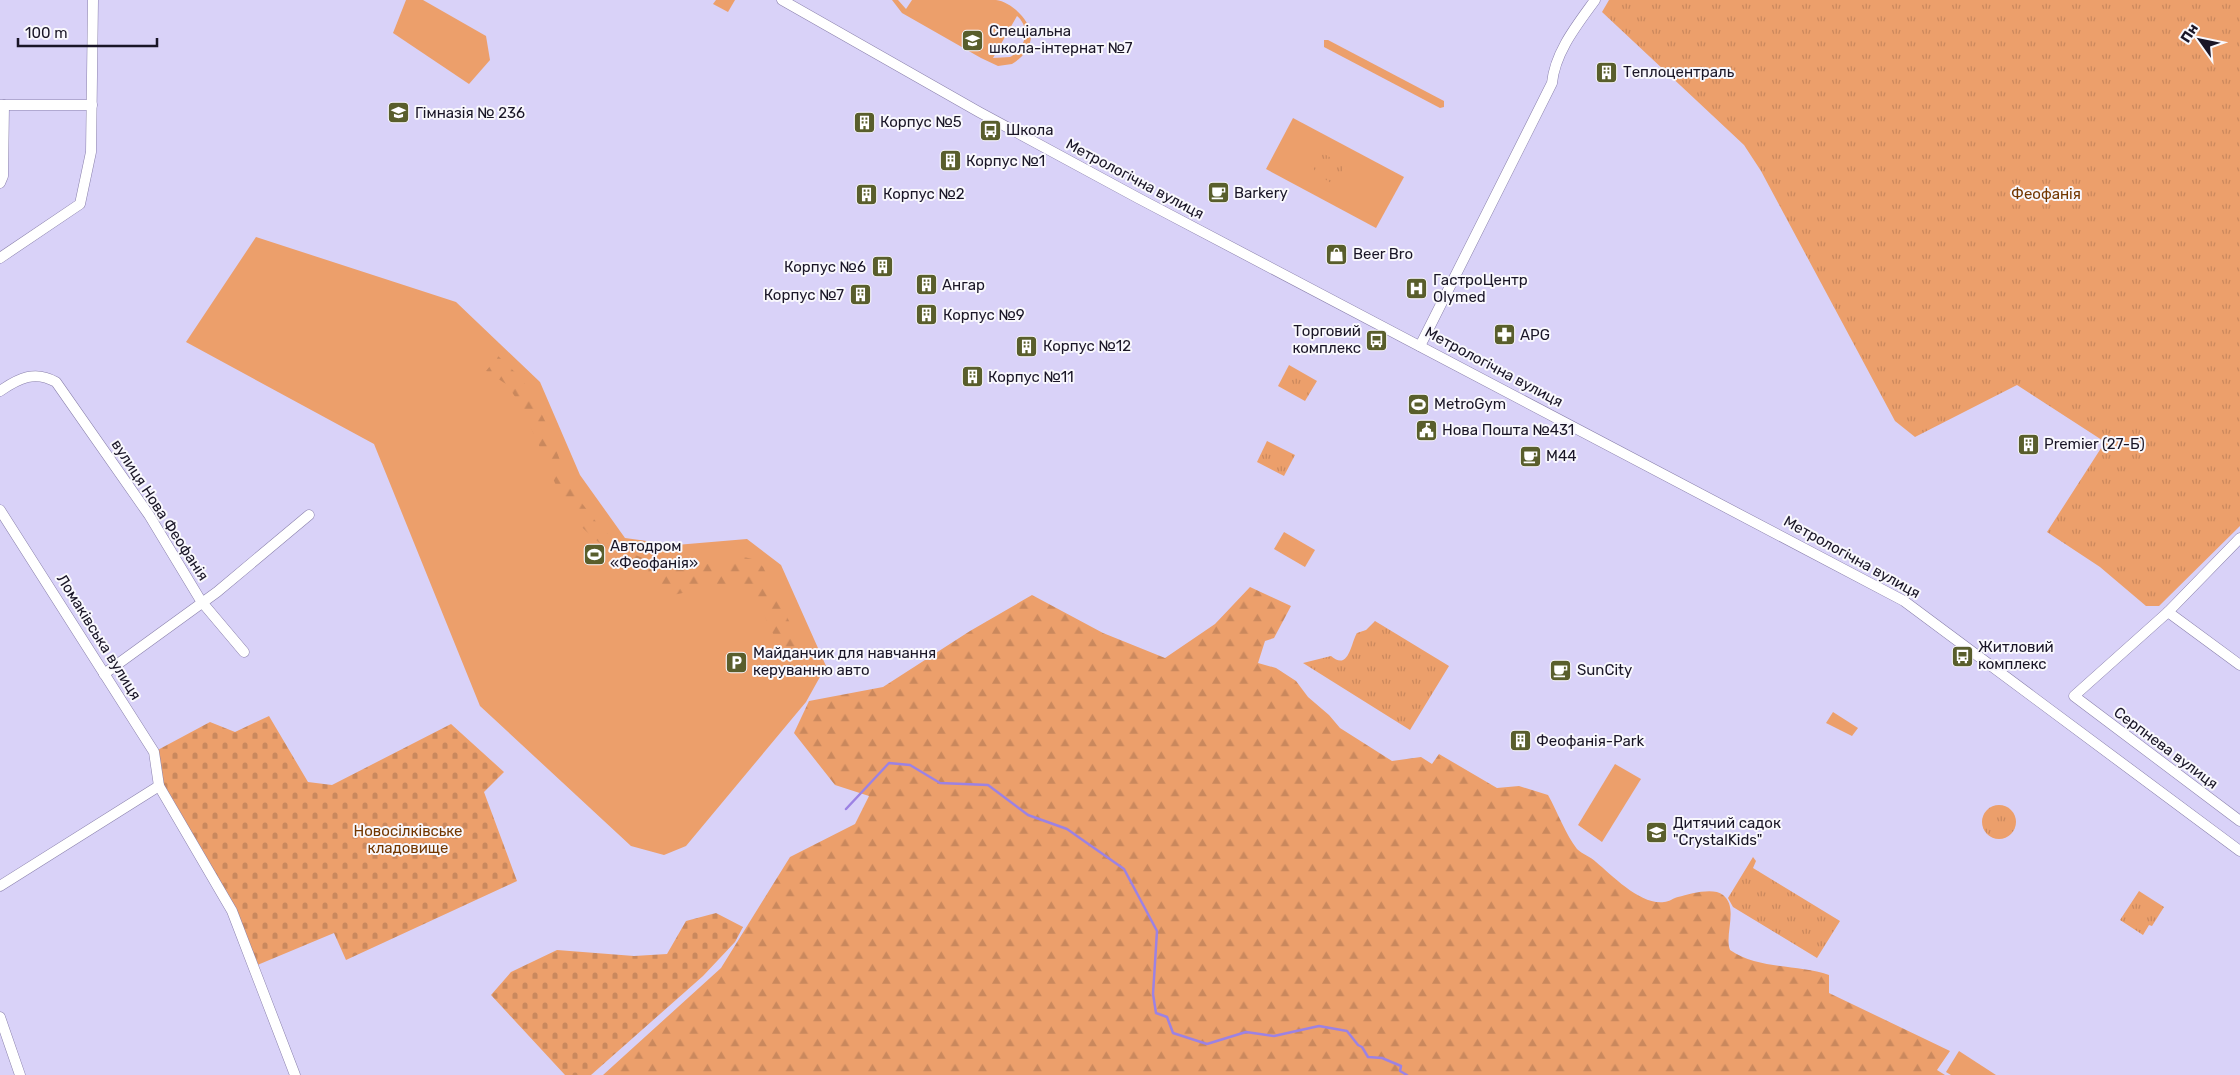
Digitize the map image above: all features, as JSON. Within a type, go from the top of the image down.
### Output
[{"type":"street","points":[[0,258],[80,204],[91,152],[94,0]]},
{"type":"street","name":"Метрологічна вулиця","points":[[782,0],[979,112],[1138,198],[1904,601],[2240,851]]},
{"type":"street","points":[[1420,346],[1552,83],[1554,67],[1573,32],[1594,0]]},
{"type":"street","points":[[0,183],[3,176],[2,105],[92,106]]},
{"type":"street","name":"вулиця Нова Феофанія","points":[[0,391],[18,378],[45,376],[56,382],[149,515],[201,602],[244,652]]},
{"type":"street","name":"Ломаківська вулиця","points":[[0,510],[154,752],[159,786]]},
{"type":"street","points":[[104,674],[217,592],[309,515]]},
{"type":"street","points":[[2240,538],[2168,612],[2240,666]]},
{"type":"street","name":"Серпнева вулиця","points":[[2168,612],[2074,694],[2075,698],[2240,821]]},
{"type":"street","points":[[0,886],[159,786],[232,911],[295,1075]]},
{"type":"street","points":[[0,1017],[20,1075]]},
{"type":"green space","points":[[406,0],[423,0],[486,36],[490,60],[469,84],[393,33]]},
{"type":"green space","points":[[716,0],[735,0],[728,12],[713,4]]},
{"type":"green space","points":[[892,0],[898,0],[906,9],[912,0],[996,0],[1008,4],[1020,13],[1028,25],[1031,37],[1025,53],[1016,62],[998,66],[902,13]],"holes":[[[1017,16],[1024,26],[1025,38],[1020,48],[1010,57],[993,58]]]},
{"type":"green space","name":"Феофанія","points":[[1609,0],[2240,0],[2240,526],[2159,606],[2146,606],[2100,567],[2047,532],[2105,442],[2017,385],[1915,437],[1895,421],[1761,171],[1744,145],[1602,12]]},
{"type":"green space","points":[[1324,40],[1328,40],[1444,101],[1444,107],[1440,108],[1324,47]]},
{"type":"green space","points":[[1293,118],[1404,177],[1376,228],[1266,169]]},
{"type":"green space","points":[[1304,147],[1319,151],[1342,164],[1344,167],[1335,185],[1315,170],[1308,160]]},
{"type":"green space","name":"Автодром «Феофанія»","points":[[256,237],[456,302],[540,382],[580,475],[625,538],[676,545],[747,539],[781,565],[826,666],[806,702],[686,846],[664,855],[631,846],[480,706],[374,444],[186,342]]},
{"type":"green space","points":[[498,356],[520,377],[531,393],[549,429],[563,469],[581,502],[600,527],[625,550],[664,568],[694,567],[740,556],[756,560],[763,567],[802,648],[803,666],[801,674],[795,682],[756,597],[740,584],[721,585],[673,595],[587,532],[565,504],[516,398],[506,384],[486,371]]},
{"type":"green space","points":[[1289,365],[1317,381],[1305,401],[1278,386]]},
{"type":"green space","points":[[1267,441],[1295,455],[1284,476],[1257,462]]},
{"type":"green space","points":[[1284,532],[1315,550],[1305,567],[1274,549]]},
{"type":"green space","points":[[1250,587],[1291,606],[1274,638],[1265,641],[1258,663],[1276,668],[1296,681],[1308,697],[1329,715],[1340,728],[1392,761],[1421,757],[1432,764],[1439,754],[1497,788],[1519,786],[1548,795],[1565,830],[1577,849],[1594,860],[1627,888],[1646,899],[1655,902],[1666,902],[1708,891],[1723,895],[1728,900],[1731,914],[1730,950],[1753,961],[1805,969],[1829,975],[1829,993],[1950,1051],[1937,1070],[1945,1075],[603,1075],[721,968],[790,857],[855,824],[869,796],[835,785],[794,733],[809,701],[883,687],[970,631],[1032,595],[1103,633],[1165,658],[1215,624]]},
{"type":"green space","points":[[1375,621],[1449,666],[1410,730],[1303,663],[1331,656],[1337,660],[1346,658],[1357,633],[1366,630]]},
{"type":"green space","points":[[1833,712],[1858,728],[1852,736],[1826,723]]},
{"type":"green space","name":"Новосілківське кладовище","points":[[269,716],[308,782],[332,785],[451,724],[504,772],[484,792],[517,881],[346,960],[334,933],[255,966],[232,911],[159,786],[154,752],[210,722],[235,732]]},
{"type":"green space","points":[[1615,764],[1641,779],[1602,842],[1578,825]]},
{"type":"green space","points":[[1999,805],[2011,810],[2016,822],[2011,834],[1999,839],[1987,834],[1982,822],[1987,810]]},
{"type":"green space","points":[[1753,857],[1756,861],[1753,868],[1840,921],[1817,958],[1733,907],[1728,898]]},
{"type":"green space","points":[[2139,891],[2164,907],[2152,926],[2149,925],[2143,935],[2120,920]]},
{"type":"green space","points":[[716,913],[743,927],[735,942],[703,976],[591,1075],[565,1075],[491,995],[511,972],[557,950],[634,956],[667,954],[686,921]]},
{"type":"green space","points":[[1959,1051],[1996,1075],[1951,1075],[1946,1072]]},
{"type":"waterway","points":[[846,809],[889,763],[910,765],[940,783],[988,785],[1028,815],[1067,829],[1124,869],[1157,931],[1153,994],[1156,1013],[1167,1017],[1173,1033],[1207,1044],[1246,1032],[1274,1036],[1319,1026],[1347,1031],[1358,1045],[1362,1047],[1368,1057],[1382,1058],[1401,1066],[1400,1071],[1407,1075]]},
{"type":"place","name":"Спеціальна школа-інтернат №7","points":[[973,40]]},
{"type":"place","name":"Теплоцентраль","points":[[1607,72]]},
{"type":"place","name":"Гімназія № 236","points":[[399,113]]},
{"type":"place","name":"Корпус №5","points":[[864,122]]},
{"type":"place","name":"Школа","points":[[990,130]]},
{"type":"place","name":"Корпус №1","points":[[950,161]]},
{"type":"place","name":"Barkery","points":[[1218,193]]},
{"type":"place","name":"Корпус №2","points":[[867,194]]},
{"type":"place","name":"Beer Bro","points":[[1337,254]]},
{"type":"place","name":"Корпус №6","points":[[882,267]]},
{"type":"place","name":"Ангар","points":[[926,285]]},
{"type":"place","name":"ГастроЦентр Olymed","points":[[1417,289]]},
{"type":"place","name":"Корпус №7","points":[[860,295]]},
{"type":"place","name":"Корпус №9","points":[[927,315]]},
{"type":"place","name":"APG","points":[[1504,335]]},
{"type":"place","name":"Торговий комплекс","points":[[1377,340]]},
{"type":"place","name":"Корпус №12","points":[[1027,346]]},
{"type":"place","name":"Корпус №11","points":[[972,377]]},
{"type":"place","name":"MetroGym","points":[[1418,404]]},
{"type":"place","name":"Нова Пошта №431","points":[[1426,430]]},
{"type":"place","name":"Premier (27-Б)","points":[[2028,444]]},
{"type":"place","name":"M44","points":[[1530,456]]},
{"type":"place","name":"Автодром «Феофанія»","points":[[594,555]]},
{"type":"place","name":"Житловий комплекс","points":[[1962,656]]},
{"type":"place","name":"Майданчик для навчання керуванню авто","points":[[737,662]]},
{"type":"place","name":"SunCity","points":[[1561,670]]},
{"type":"place","name":"Феофанія-Park","points":[[1520,741]]},
{"type":"place","name":"Дитячий садок \"CrystalKids\"","points":[[1657,832]]}]
